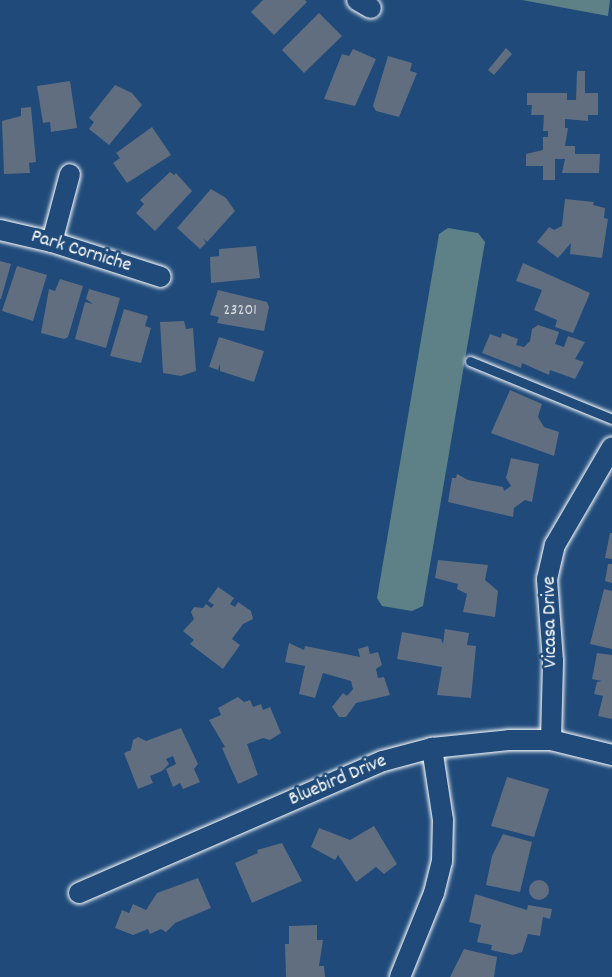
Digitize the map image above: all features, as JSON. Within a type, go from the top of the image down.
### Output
[{"type":"street","points":[[52,242],[70,174]]},
{"type":"street","name":"Park Corniche","points":[[0,230],[52,242],[161,277]]},
{"type":"street","name":"Vicasa Drive","points":[[551,740],[553,661],[547,579],[555,545],[612,447]]},
{"type":"street","name":"Bluebird Drive","points":[[79,893],[383,761],[432,748],[469,742],[551,740],[612,755]]},
{"type":"street","points":[[400,977],[434,893],[442,861],[443,820],[432,748]]},
{"type":"lane","points":[[470,361],[612,419]]},
{"type":"green space","points":[[522,0],[610,0],[608,16]]},
{"type":"green space","points":[[448,228],[478,233],[485,242],[423,606],[412,611],[382,606],[377,598],[439,234]]},
{"type":"building","points":[[263,0],[305,0],[307,2],[274,35],[251,12]]},
{"type":"building","points":[[319,13],[342,36],[304,73],[282,50]]},
{"type":"building","points":[[506,48],[512,54],[494,75],[488,70]]},
{"type":"building","points":[[353,49],[376,59],[355,106],[324,99],[342,54],[349,56]]},
{"type":"building","points":[[388,56],[412,63],[410,71],[417,73],[399,117],[376,111],[373,106]]},
{"type":"building","points":[[577,71],[585,71],[585,93],[598,93],[598,115],[588,115],[588,121],[565,119],[565,128],[568,128],[565,146],[575,146],[575,154],[600,154],[599,173],[562,173],[565,159],[555,159],[555,180],[543,180],[543,166],[526,166],[526,154],[543,150],[543,137],[548,137],[548,131],[543,131],[544,115],[531,115],[532,105],[527,105],[527,93],[567,93],[567,100],[576,100]]},
{"type":"building","points":[[70,81],[77,128],[51,132],[50,122],[43,123],[37,86]]},
{"type":"building","points":[[115,85],[132,93],[142,105],[109,145],[89,129],[94,122],[89,118]]},
{"type":"building","points":[[31,107],[36,162],[29,163],[30,173],[4,174],[2,121],[21,116],[21,108]]},
{"type":"building","points":[[152,127],[171,155],[127,183],[113,163],[120,158],[116,153]]},
{"type":"building","points":[[170,172],[174,175],[176,173],[192,191],[155,231],[136,213],[144,204],[140,200]]},
{"type":"building","points":[[211,189],[226,198],[235,211],[207,242],[203,238],[206,243],[200,249],[177,228]]},
{"type":"building","points":[[565,199],[594,202],[593,205],[605,208],[604,218],[608,219],[602,258],[570,254],[571,243],[558,258],[537,242],[549,227],[554,230],[562,226]]},
{"type":"building","points":[[256,246],[260,278],[211,283],[210,257],[219,256],[219,249]]},
{"type":"building","points":[[0,261],[11,264],[1,299],[0,299]]},
{"type":"building","points":[[523,263],[590,293],[573,333],[555,327],[557,320],[534,310],[542,290],[516,281]]},
{"type":"building","points":[[17,266],[47,275],[33,321],[2,311]]},
{"type":"building","points":[[60,279],[83,286],[68,337],[64,339],[41,333],[49,289],[55,291]]},
{"type":"building","points":[[89,289],[120,298],[106,348],[75,339],[85,302],[93,304],[86,299]]},
{"type":"building","points":[[218,290],[267,302],[269,307],[264,331],[217,323],[219,317],[210,315]]},
{"type":"building","points":[[124,309],[148,316],[145,326],[151,328],[141,363],[110,356]]},
{"type":"building","points":[[184,321],[186,329],[193,328],[196,371],[181,376],[163,373],[160,322]]},
{"type":"building","points":[[538,325],[559,332],[555,344],[564,347],[568,336],[585,342],[575,359],[584,362],[575,379],[550,370],[549,375],[522,363],[521,368],[482,353],[490,334],[501,338],[502,333],[518,339],[516,345],[524,347],[530,341],[532,329]]},
{"type":"building","points":[[219,337],[264,351],[254,382],[220,371],[220,364],[218,370],[209,367]]},
{"type":"building","points":[[510,390],[542,404],[538,417],[544,427],[559,432],[554,456],[491,433]]},
{"type":"building","points":[[511,458],[539,464],[532,502],[525,500],[514,508],[513,517],[448,502],[452,478],[456,478],[457,474],[468,480],[503,487],[504,491],[511,486],[506,478]]},
{"type":"building","points":[[610,533],[612,533],[612,559],[605,558]]},
{"type":"building","points":[[438,560],[488,565],[485,580],[498,591],[495,617],[463,612],[467,594],[457,589],[458,584],[435,578]]},
{"type":"building","points":[[608,564],[612,564],[612,583],[605,581]]},
{"type":"building","points":[[218,587],[234,598],[230,604],[235,607],[238,602],[251,611],[253,619],[243,624],[232,639],[240,645],[223,669],[190,644],[194,640],[183,631],[194,619],[191,612],[194,607],[203,608],[206,604],[211,608],[214,605],[208,601]]},
{"type":"building","points":[[604,589],[612,591],[612,649],[590,644]]},
{"type":"building","points":[[445,629],[469,633],[467,645],[476,646],[471,698],[437,695],[442,667],[397,659],[402,632],[441,639],[443,644]]},
{"type":"building","points":[[289,643],[304,650],[305,646],[360,657],[358,649],[368,646],[370,654],[378,652],[382,665],[376,669],[378,678],[384,677],[390,695],[356,703],[346,717],[339,717],[332,707],[343,693],[347,696],[353,689],[351,681],[323,673],[315,698],[299,694],[305,666],[285,662]]},
{"type":"building","points":[[597,653],[612,655],[612,719],[598,716],[603,696],[594,694],[597,682],[602,681],[592,679]]},
{"type":"building","points":[[238,697],[244,702],[250,700],[253,707],[261,704],[263,710],[270,707],[281,733],[270,740],[263,738],[247,744],[258,775],[238,784],[222,748],[225,747],[209,720],[221,715],[218,708]]},
{"type":"building","points":[[181,728],[198,764],[194,769],[200,782],[183,789],[180,783],[173,787],[166,769],[176,764],[173,756],[166,759],[169,764],[162,771],[150,776],[153,783],[138,789],[124,753],[131,750],[133,740],[138,737],[146,741]]},
{"type":"building","points":[[507,777],[549,789],[534,837],[491,826]]},
{"type":"building","points":[[374,826],[397,864],[384,874],[376,867],[356,882],[338,855],[335,860],[311,847],[319,828],[350,840]]},
{"type":"building","points":[[503,834],[532,842],[520,892],[486,885],[492,856]]},
{"type":"building","points":[[282,843],[302,881],[252,903],[235,863],[258,853],[257,850]]},
{"type":"building","points":[[198,878],[211,908],[175,923],[166,932],[161,929],[150,934],[148,929],[133,935],[115,928],[122,910],[129,913],[133,904],[146,910],[157,893]]},
{"type":"building","points":[[539,880],[546,883],[549,890],[546,897],[539,900],[532,897],[529,890],[532,883]]},
{"type":"building","points":[[475,894],[527,910],[528,905],[552,909],[550,919],[543,917],[540,936],[528,934],[522,952],[513,955],[491,950],[492,945],[477,942],[481,925],[469,922]]},
{"type":"building","points":[[317,925],[317,940],[323,940],[319,966],[324,966],[325,977],[286,977],[285,944],[289,944],[289,926]]},
{"type":"building","points":[[464,949],[497,957],[494,977],[450,977]]}]
